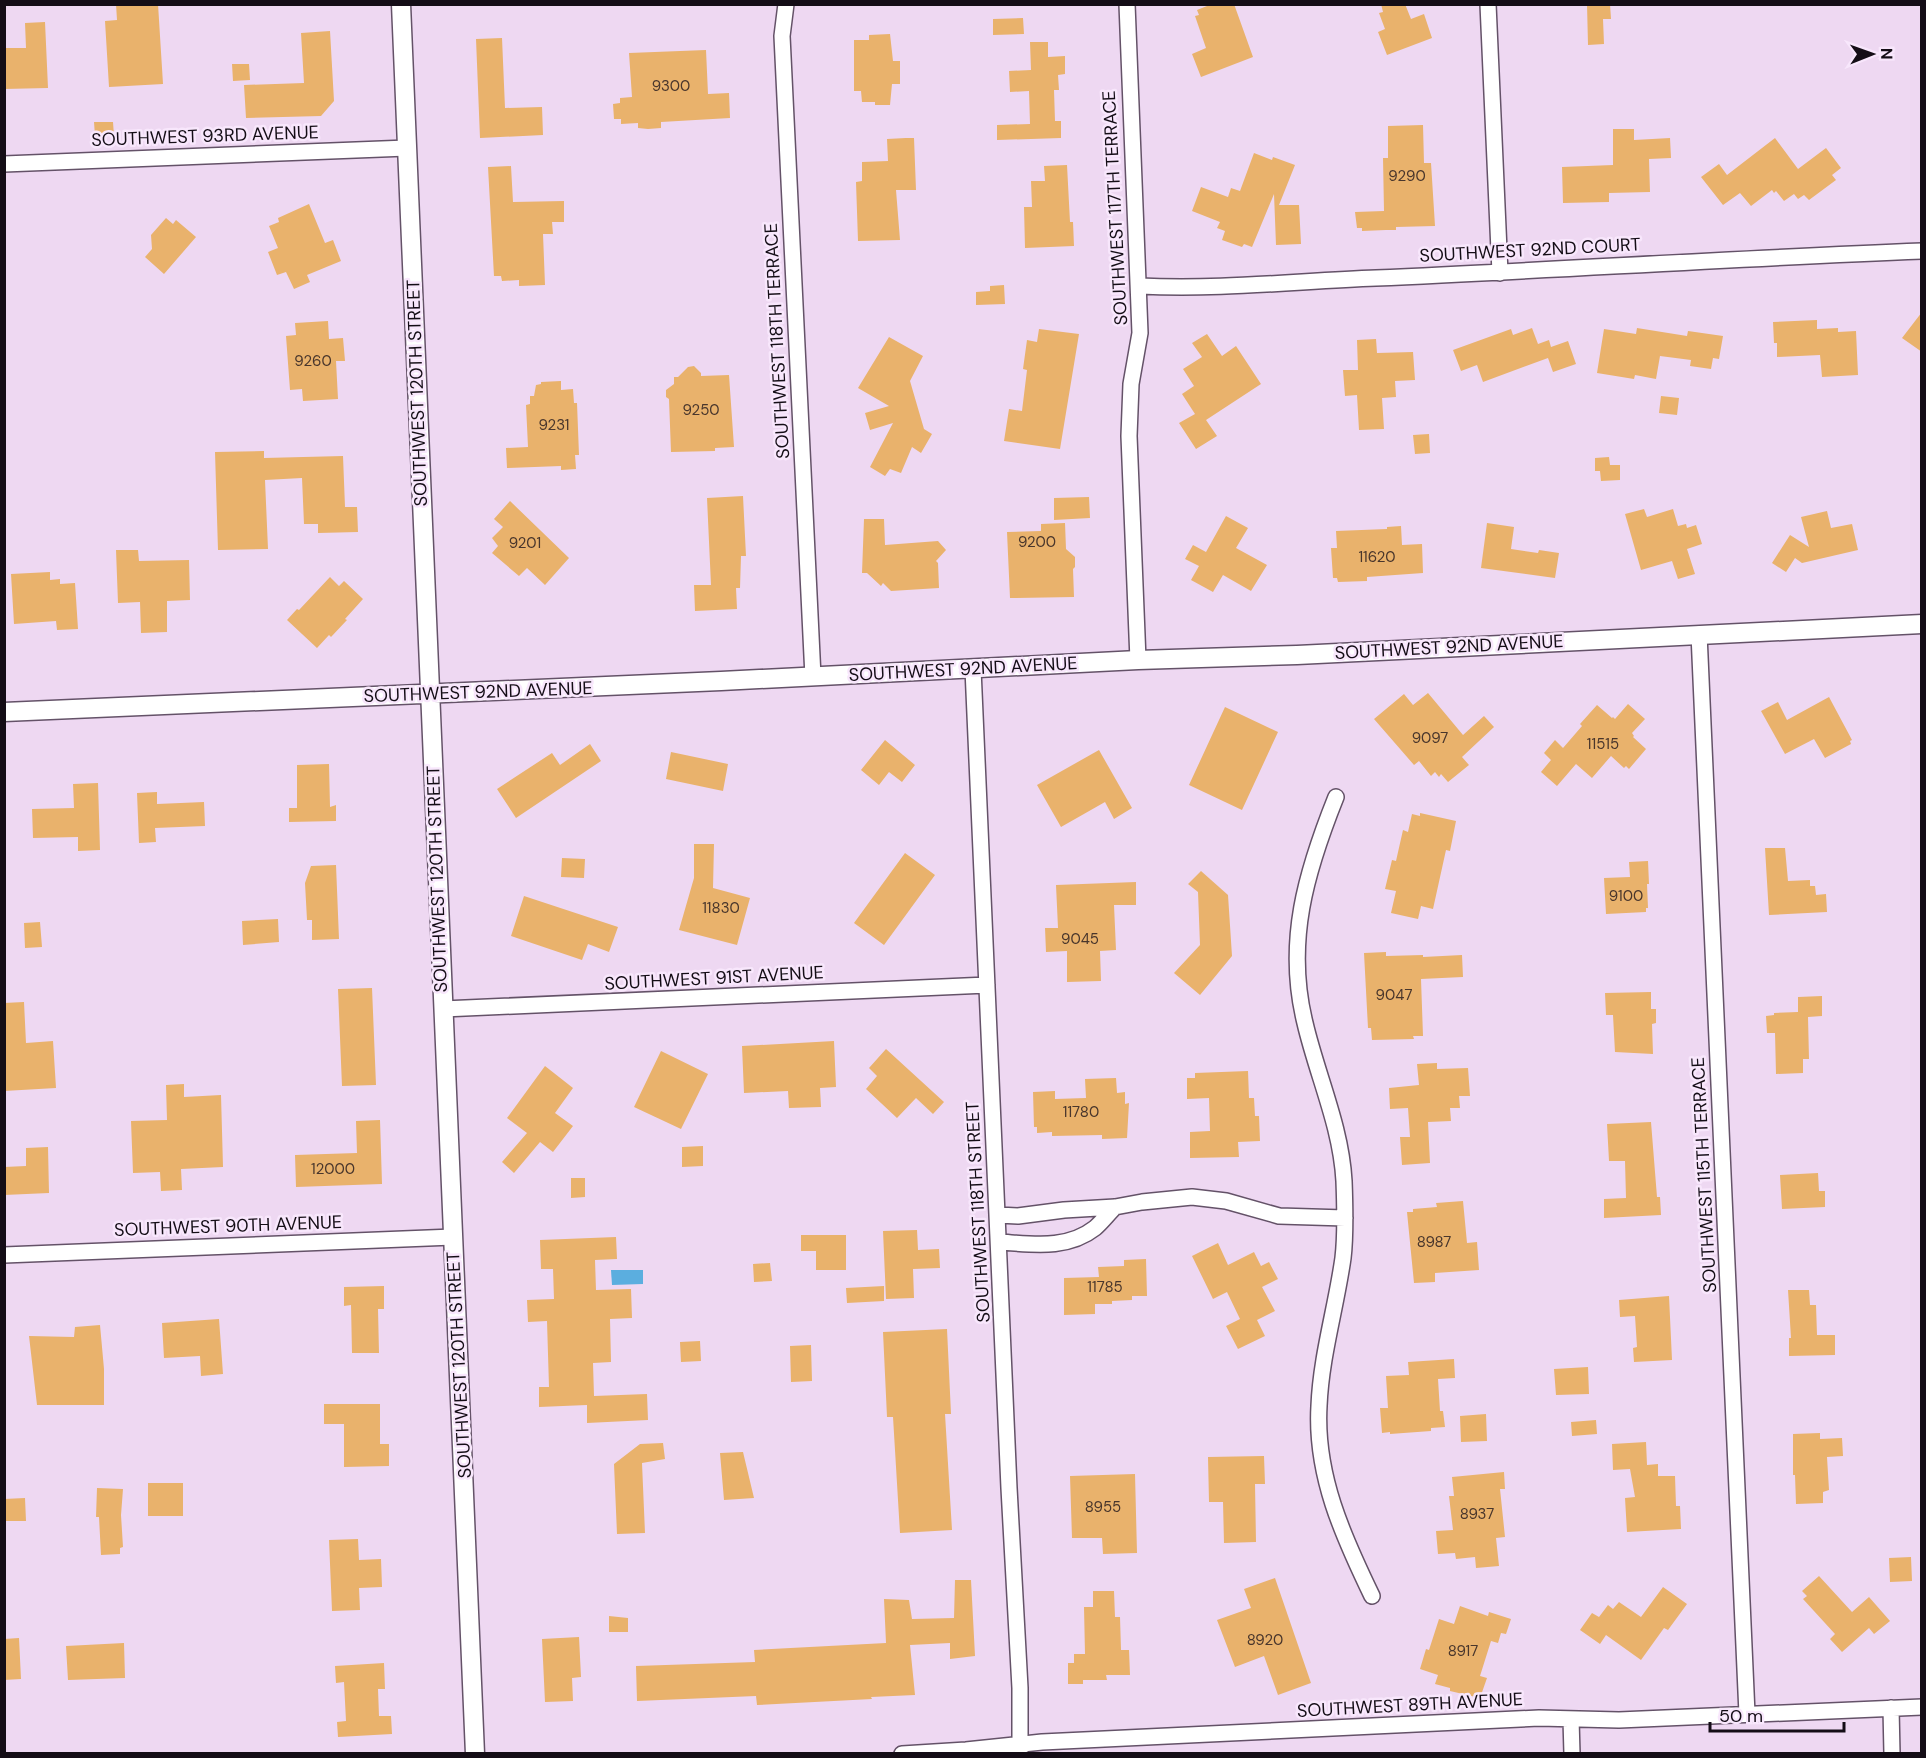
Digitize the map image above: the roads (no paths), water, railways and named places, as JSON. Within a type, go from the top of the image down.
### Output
[{"type":"street","name":"SOUTHWEST 120TH STREET","points":[[401,4],[475,1754]]},
{"type":"street","name":"SOUTHWEST 118TH TERRACE","points":[[786,4],[782,36],[813,677]]},
{"type":"street","name":"SOUTHWEST 117TH TERRACE","points":[[1127,4],[1140,286],[1140,333],[1131,384],[1129,436],[1138,660]]},
{"type":"street","points":[[1488,4],[1500,273]]},
{"type":"street","name":"SOUTHWEST 93RD AVENUE","points":[[4,164],[407,148]]},
{"type":"street","name":"SOUTHWEST 92ND COURT","points":[[1140,286],[1164,288],[1240,285],[1500,273],[1725,259],[1922,251]]},
{"type":"street","name":"SOUTHWEST 92ND AVENUE","points":[[4,712],[813,677],[1138,660],[1297,655],[1922,624]]},
{"type":"street","name":"SOUTHWEST 115TH TERRACE","points":[[1699,634],[1748,1714]]},
{"type":"street","name":"SOUTHWEST 118TH STREET","points":[[973,669],[1020,1688],[1020,1749]]},
{"type":"street","points":[[1335,797],[1320,834],[1304,889],[1297,949],[1298,983],[1305,1024],[1327,1094],[1342,1167],[1345,1218],[1342,1260],[1320,1389],[1318,1426],[1324,1470],[1338,1522],[1372,1596]]},
{"type":"street","name":"SOUTHWEST 91ST AVENUE","points":[[443,1009],[987,985]]},
{"type":"street","points":[[998,1215],[1018,1216],[1115,1207],[1192,1197],[1226,1201],[1279,1216],[1345,1218]]},
{"type":"street","points":[[999,1242],[1053,1245],[1068,1241],[1095,1228],[1115,1207]]},
{"type":"street","name":"SOUTHWEST 90TH AVENUE","points":[[4,1255],[453,1237]]},
{"type":"street","name":"SOUTHWEST 89TH AVENUE","points":[[902,1754],[1020,1749],[1042,1742],[1539,1718],[1619,1720],[1922,1707]]},
{"type":"street","points":[[1891,1708],[1892,1754]]},
{"type":"street","points":[[1571,1719],[1572,1754]]},
{"type":"water","points":[[611,1270],[643,1270],[643,1284],[612,1285]]}]
